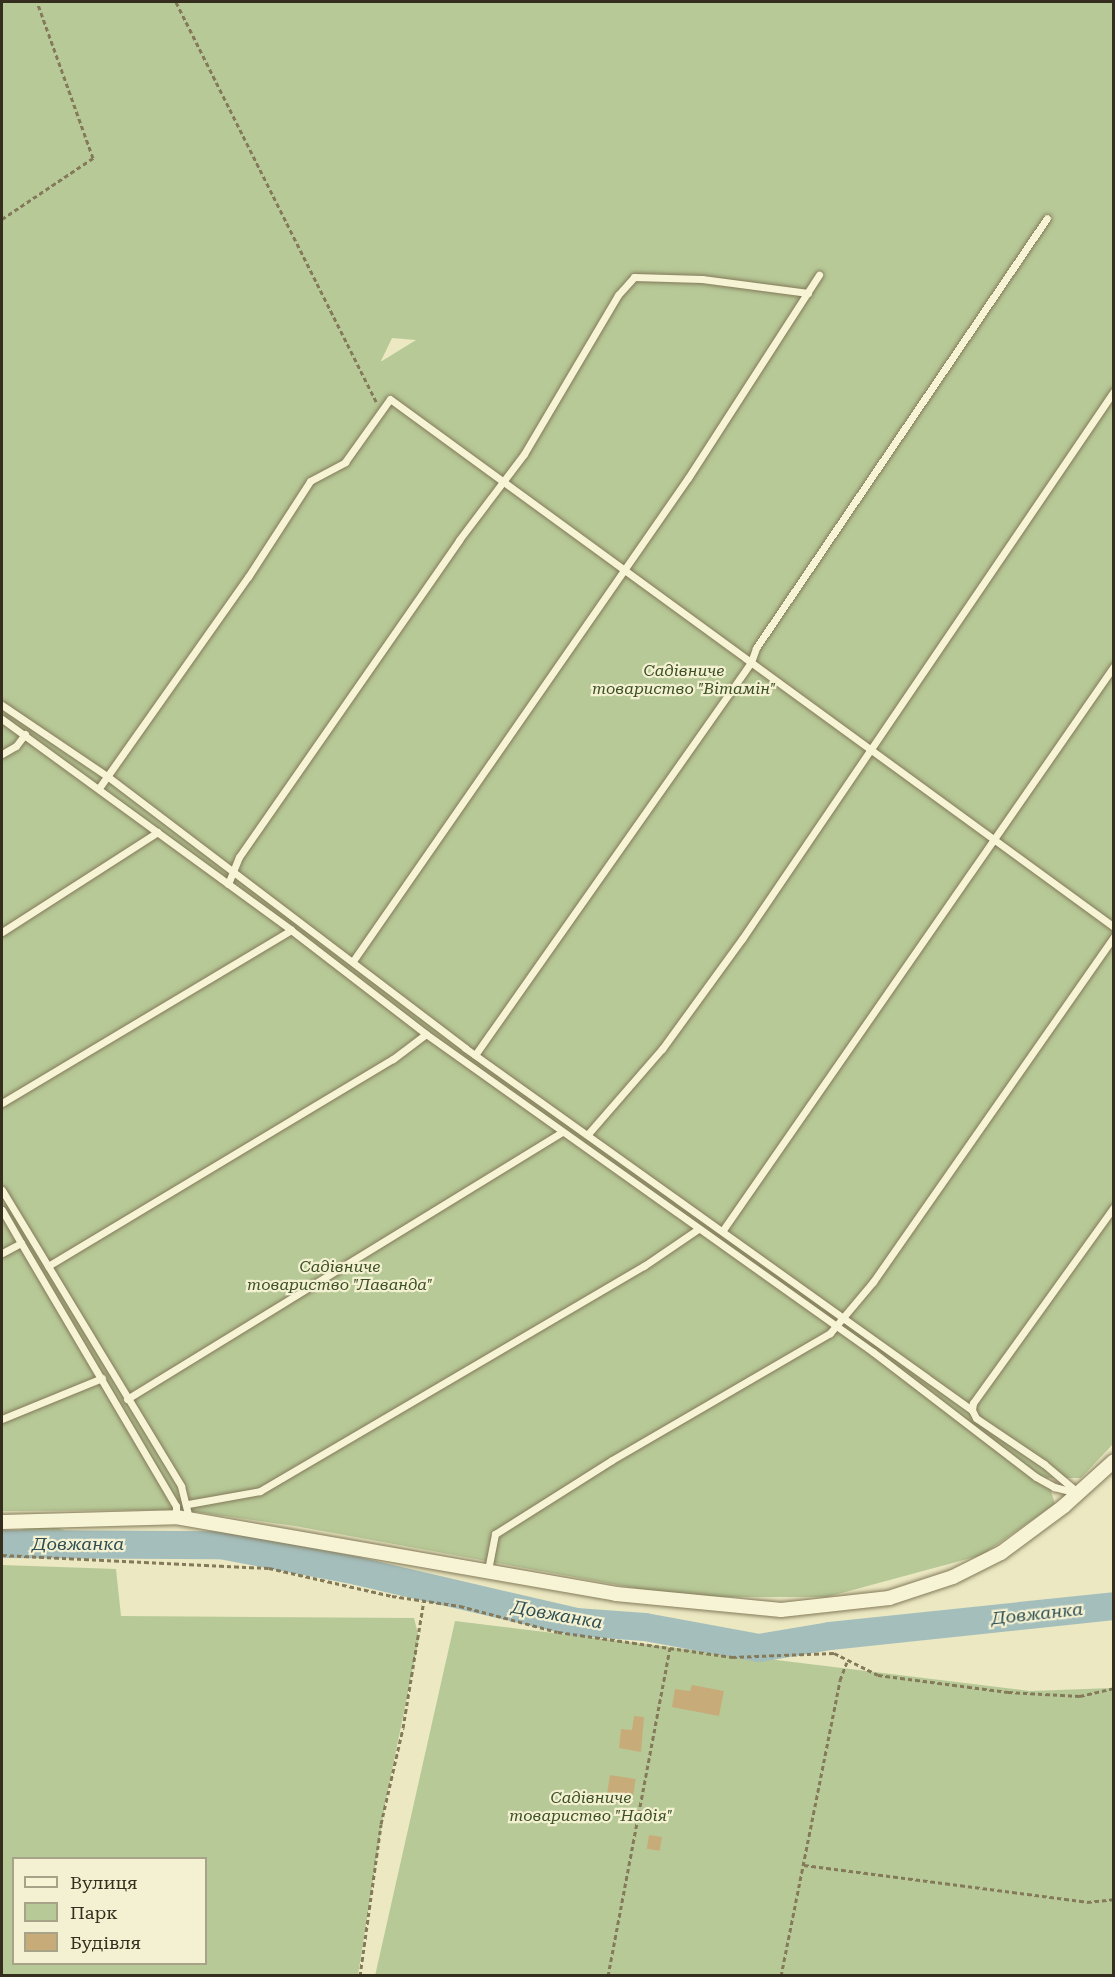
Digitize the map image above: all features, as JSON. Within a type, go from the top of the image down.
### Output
[{"type":"street","points":[[2,1522],[183,1518],[616,1594],[781,1610],[889,1598],[953,1577],[1000,1553],[1078,1493],[1113,1461]]},
{"type":"lane","points":[[475,1055],[752,661],[756,648],[1047,218]]},
{"type":"lane","points":[[353,961],[624,570],[819,275]]},
{"type":"lane","points":[[228,884],[230,870],[502,480],[524,454],[618,295],[634,277],[702,279],[808,292]]},
{"type":"lane","points":[[588,1134],[662,1048],[872,749],[1113,391]]},
{"type":"lane","points":[[99,788],[241,586],[310,481],[345,462],[390,399],[752,661],[1113,927]]},
{"type":"lane","points":[[723,1230],[996,840],[1113,666]]},
{"type":"lane","points":[[2,705],[107,776],[475,1055],[972,1410],[976,1418],[1044,1464],[1078,1493]]},
{"type":"lane","points":[[2,719],[291,930],[426,1034],[835,1327],[1036,1477],[1054,1487],[1078,1493]]},
{"type":"lane","points":[[2,754],[16,746],[25,734]]},
{"type":"lane","points":[[2,932],[158,832]]},
{"type":"lane","points":[[2,1103],[291,930]]},
{"type":"lane","points":[[488,1570],[495,1534],[612,1460],[830,1333],[844,1318],[1113,937]]},
{"type":"lane","points":[[48,1266],[393,1059],[426,1034]]},
{"type":"lane","points":[[127,1399],[562,1132]]},
{"type":"lane","points":[[2,1190],[181,1486],[188,1504],[183,1518]]},
{"type":"lane","points":[[972,1410],[973,1403],[1113,1207]]},
{"type":"lane","points":[[2,1210],[183,1518]]},
{"type":"lane","points":[[188,1504],[260,1491],[644,1266],[698,1229]]},
{"type":"lane","points":[[2,1253],[21,1244]]},
{"type":"lane","points":[[2,1419],[102,1378]]},
{"type":"path","points":[[2,219],[93,158],[38,2]]},
{"type":"path","points":[[176,2],[381,412]]},
{"type":"path","points":[[2,1555],[269,1568],[423,1600],[558,1632],[732,1657],[834,1653],[847,1662],[878,1675],[1008,1692],[1080,1696],[1113,1688]]},
{"type":"path","points":[[360,1976],[381,1824],[403,1728],[423,1600]]},
{"type":"path","points":[[608,1976],[670,1647]]},
{"type":"path","points":[[781,1976],[840,1680],[847,1662]]},
{"type":"path","points":[[804,1865],[1087,1902],[1113,1899]]},
{"type":"green space","points":[[2,2],[1113,2],[1113,1444],[1081,1478],[1047,1478],[1055,1504],[982,1555],[827,1597],[684,1597],[295,1526],[182,1510],[2,1511]],"holes":[[[392,338],[416,340],[382,361],[381,361]]]},
{"type":"green space","points":[[31,1523],[49,1524],[71,1533],[85,1543],[86,1549],[64,1556],[19,1552],[10,1545],[14,1536]]},
{"type":"green space","points":[[2,1565],[116,1569],[121,1616],[414,1618],[419,1638],[385,1805],[358,1975],[2,1975]]},
{"type":"green space","name":"Садівниче товариство \"Надія\"","points":[[455,1621],[1030,1691],[1113,1688],[1113,1975],[375,1976]]},
{"type":"building","points":[[692,1685],[724,1691],[719,1716],[672,1707],[675,1689],[690,1691]]},
{"type":"building","points":[[634,1716],[644,1717],[641,1752],[619,1748],[621,1729],[632,1730]]},
{"type":"building","points":[[610,1775],[636,1779],[632,1805],[606,1801]]},
{"type":"building","points":[[649,1835],[662,1837],[660,1851],[647,1849]]},
{"type":"waterway","name":"Довжанка","points":[[2,1544],[220,1545],[357,1571],[576,1622],[645,1627],[759,1648],[830,1636],[1114,1606]]},
{"type":"park label","name":"Садівниче товариство \"Вітамін\"","points":[[684,680]]},
{"type":"park label","name":"Садівниче товариство \"Лаванда\"","points":[[340,1276]]}]
